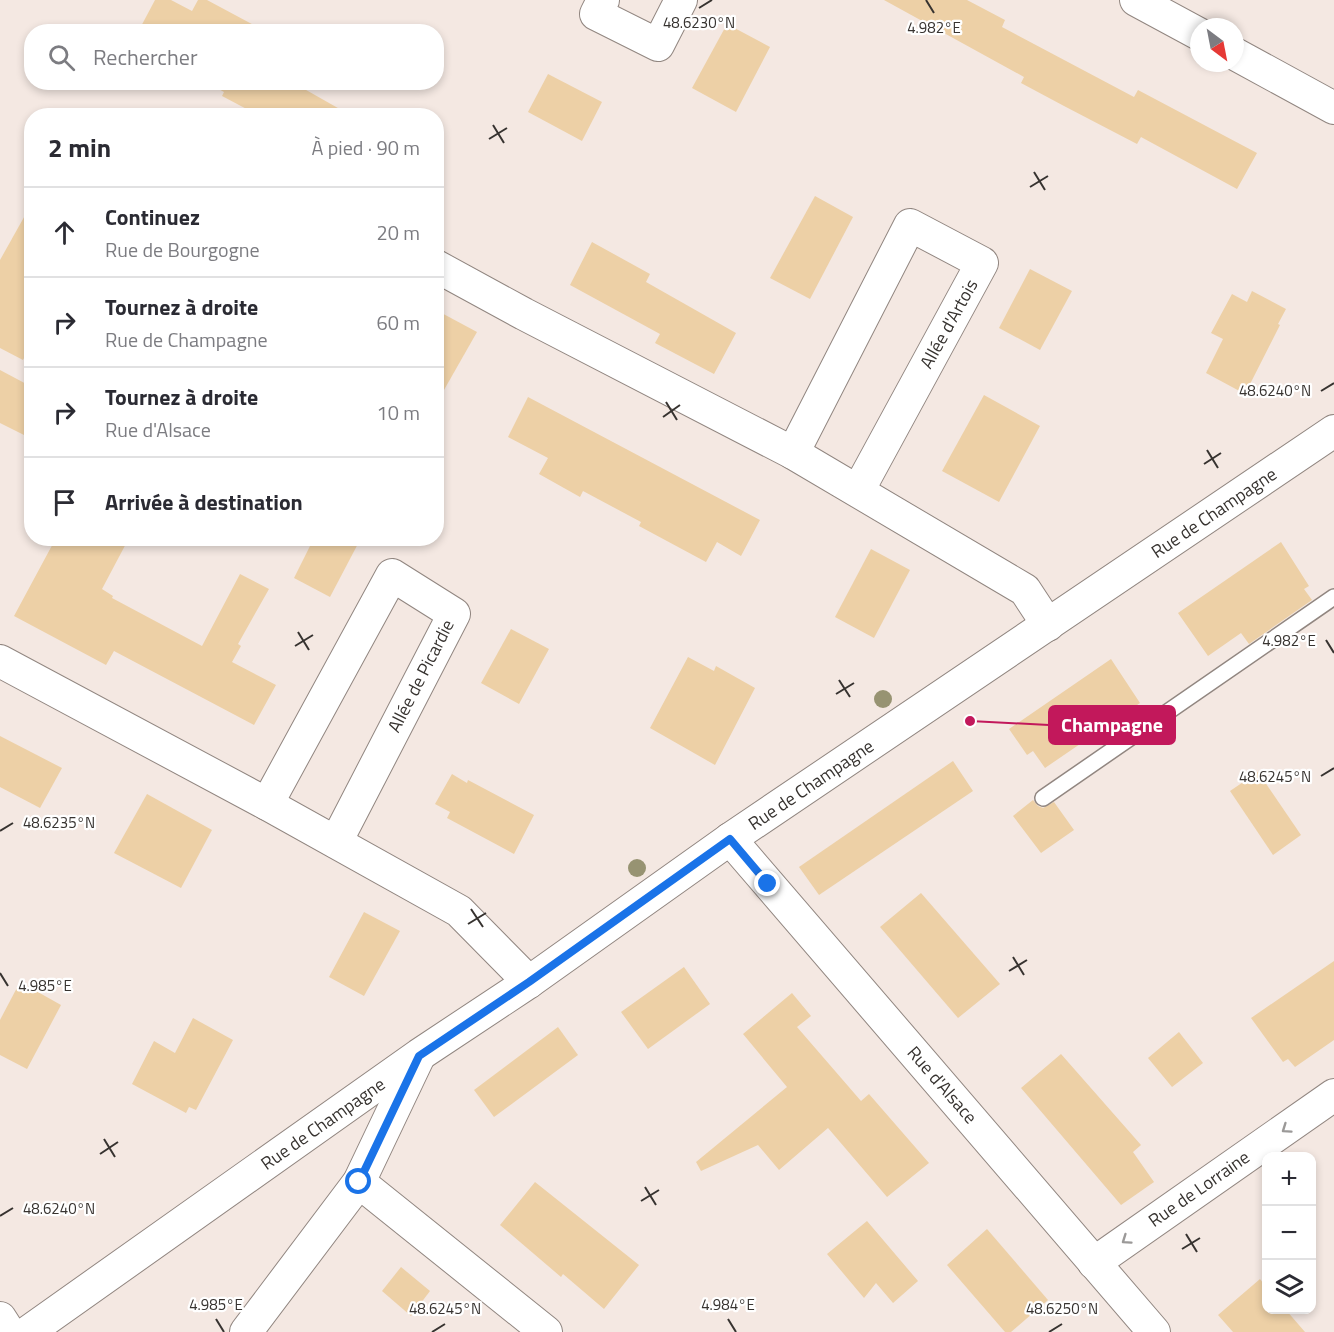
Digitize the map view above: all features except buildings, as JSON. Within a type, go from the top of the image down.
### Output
[{"type":"street","points":[[603,0],[596,14],[658,45],[681,0]]},
{"type":"street","points":[[1136,0],[1190,29]]},
{"type":"street","points":[[1244,58],[1330,97]]},
{"type":"street","name":"Allée d'Artois","points":[[793,453],[910,225],[982,263],[858,491]]},
{"type":"street","points":[[444,270],[793,453],[858,491],[1025,590],[1048,625]]},
{"type":"street","name":"Rue de Champagne","points":[[28,1332],[730,839],[1334,431]]},
{"type":"street","name":"Allée de Picardie","points":[[267,804],[392,575],[454,614],[336,842]]},
{"type":"street","points":[[0,661],[267,804],[459,911],[529,982]]},
{"type":"street","name":"Rue d'Alsace","points":[[730,839],[1154,1332]]},
{"type":"street","points":[[246,1332],[359,1182],[419,1056]]},
{"type":"street","name":"Rue de Lorraine","points":[[1094,1263],[1334,1095]]},
{"type":"street","points":[[359,1182],[546,1332]]},
{"type":"street","points":[[0,1318],[9,1332]]},
{"type":"lane","points":[[1043,798],[1334,597]]},
{"type":"place","name":"Champagne","points":[[970,721]]},
{"type":"route","points":[[359,1182],[419,1056],[529,982],[730,839],[768,884]]}]
